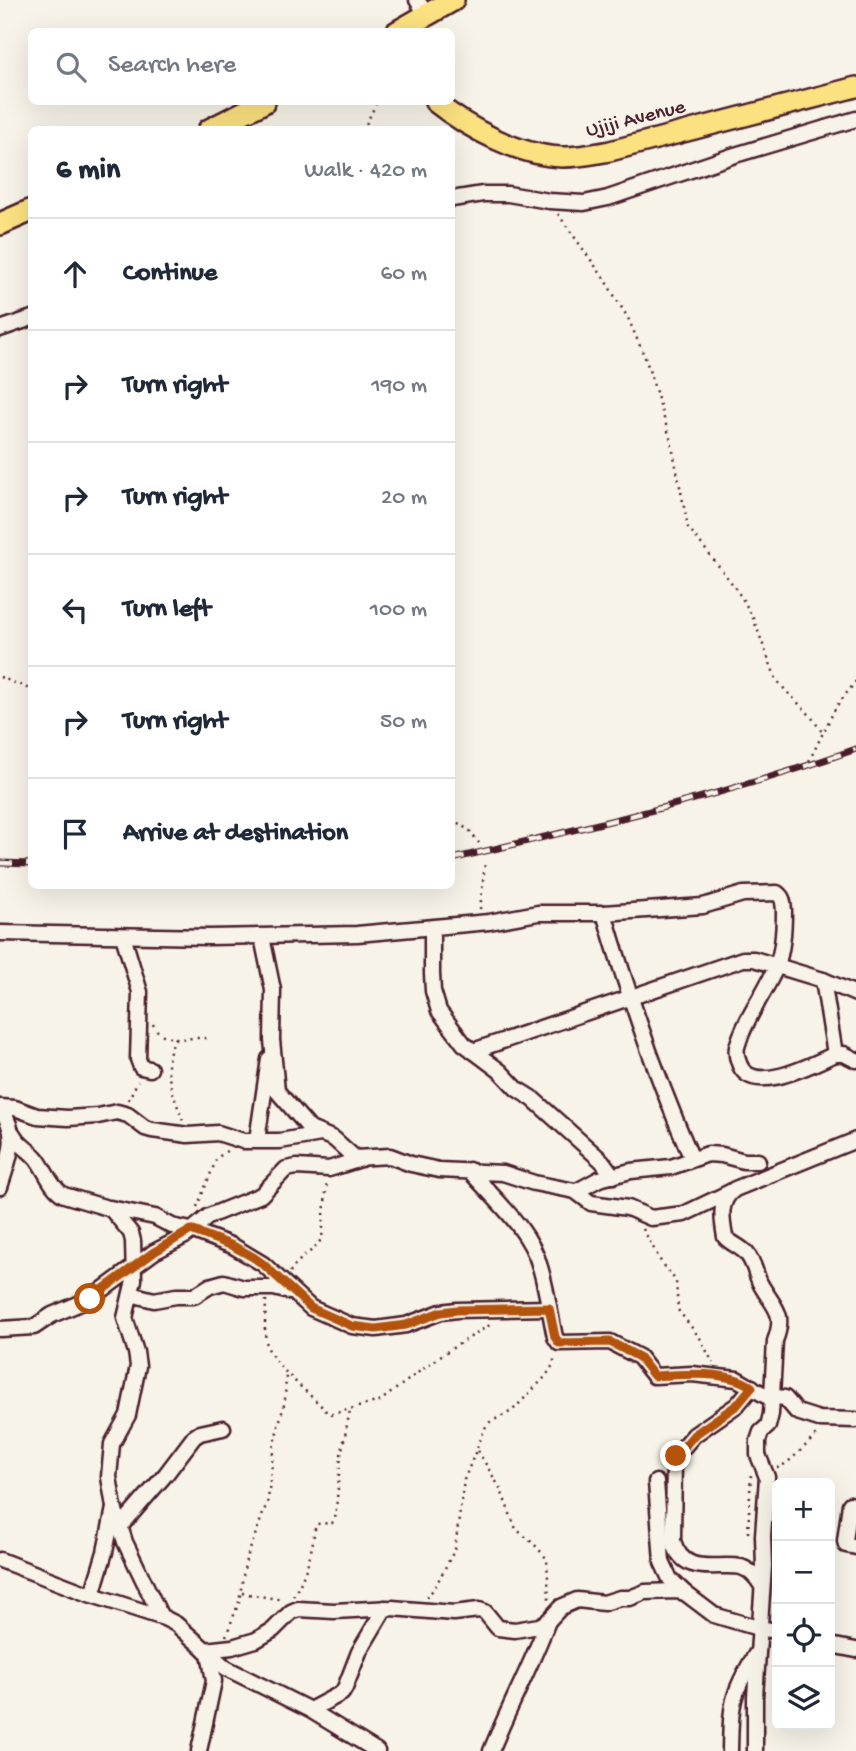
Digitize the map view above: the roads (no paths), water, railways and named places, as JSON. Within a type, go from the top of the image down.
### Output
[{"type":"highway","points":[[401,28],[422,8],[453,0]]},
{"type":"highway","points":[[217,126],[258,105]]},
{"type":"highway","points":[[0,224],[28,212]]},
{"type":"main road","name":"Ujiji Avenue","points":[[439,105],[456,118],[491,137],[530,151],[572,157],[610,151],[856,87]]},
{"type":"street","points":[[455,199],[483,194],[508,194],[549,201],[584,203],[608,198],[747,151],[856,119]]},
{"type":"street","points":[[0,330],[28,320]]},
{"type":"street","points":[[0,933],[262,937],[357,934],[432,928],[538,913],[604,913],[703,906],[743,894],[777,892],[783,900],[784,926],[776,967],[737,1048],[741,1068],[747,1074],[771,1078],[792,1074],[835,1054],[844,1054],[856,1060]]},
{"type":"street","points":[[604,913],[629,997],[692,1159]]},
{"type":"street","points":[[432,928],[432,974],[436,1005],[458,1037],[500,1071],[517,1089],[533,1098],[602,1161],[613,1176]]},
{"type":"street","points":[[123,936],[140,992],[138,1059],[141,1067],[150,1069]]},
{"type":"street","points":[[262,937],[273,990],[272,1040],[277,1091],[303,1123],[334,1139],[355,1158],[361,1159]]},
{"type":"street","points":[[473,1051],[732,962],[754,959],[823,980],[856,994]]},
{"type":"street","points":[[823,980],[835,1054]]},
{"type":"street","points":[[250,1140],[272,1040]]},
{"type":"street","points":[[0,1108],[15,1108],[37,1116],[68,1118],[117,1112],[128,1115],[152,1130],[188,1135],[218,1133],[250,1140],[280,1141],[321,1134]]},
{"type":"street","points":[[0,1108],[8,1119],[18,1144],[35,1156],[61,1194],[155,1217],[170,1226],[190,1230],[233,1246],[263,1264],[311,1308],[352,1326],[368,1330],[406,1325],[441,1312],[549,1308]]},
{"type":"street","points":[[0,1187],[13,1134]]},
{"type":"street","points":[[0,1329],[34,1327],[52,1315],[90,1299],[209,1216],[261,1195],[286,1169],[297,1167],[324,1170],[361,1159],[390,1156],[439,1170],[503,1172],[534,1183],[577,1191],[591,1203],[625,1208],[651,1218],[684,1214],[731,1191],[856,1140]]},
{"type":"street","points":[[577,1191],[594,1181],[631,1171],[671,1167],[713,1154],[744,1161],[758,1161]]},
{"type":"street","points":[[469,1170],[526,1238],[540,1267],[557,1342],[610,1342],[639,1357],[654,1376],[692,1374],[737,1379],[766,1396],[785,1398],[799,1413],[819,1419],[856,1420]]},
{"type":"street","points":[[731,1191],[722,1212],[725,1237],[747,1254],[762,1287],[774,1301],[779,1314],[768,1424],[758,1441],[758,1455],[767,1477],[758,1628],[755,1751]]},
{"type":"street","points":[[107,1207],[131,1233],[133,1241],[134,1280],[125,1321],[138,1366],[128,1415],[112,1444],[110,1477],[120,1527],[136,1569],[161,1617]]},
{"type":"street","points":[[131,1294],[154,1300],[194,1296],[210,1286],[224,1282],[244,1288],[288,1289]]},
{"type":"street","points":[[752,1387],[737,1405],[694,1435],[674,1458],[673,1541],[677,1550],[693,1564],[705,1567],[740,1567],[756,1577],[762,1586]]},
{"type":"street","points":[[120,1527],[194,1437],[223,1428]]},
{"type":"street","points":[[656,1482],[662,1562],[670,1579],[714,1615],[772,1630]]},
{"type":"street","points":[[850,1504],[845,1541],[846,1545],[856,1547]]},
{"type":"street","points":[[92,1595],[105,1552],[114,1507]]},
{"type":"street","points":[[0,1560],[176,1624],[212,1651],[226,1668],[310,1710],[377,1751]]},
{"type":"street","points":[[212,1651],[246,1645],[256,1640],[274,1630],[294,1610],[385,1608],[454,1613],[482,1610],[498,1628],[515,1630],[539,1626],[548,1621],[561,1606],[576,1600],[604,1603],[645,1592],[685,1593]]},
{"type":"street","points":[[310,1710],[342,1693],[359,1652],[385,1608]]},
{"type":"street","points":[[491,1751],[531,1666],[548,1621]]},
{"type":"street","points":[[835,1646],[856,1650]]},
{"type":"street","points":[[199,1751],[215,1681],[212,1651]]},
{"type":"street","points":[[730,1751],[733,1698],[738,1682],[757,1653]]},
{"type":"railway","points":[[455,858],[706,796],[856,749]]},
{"type":"railway","points":[[0,863],[28,864]]}]
